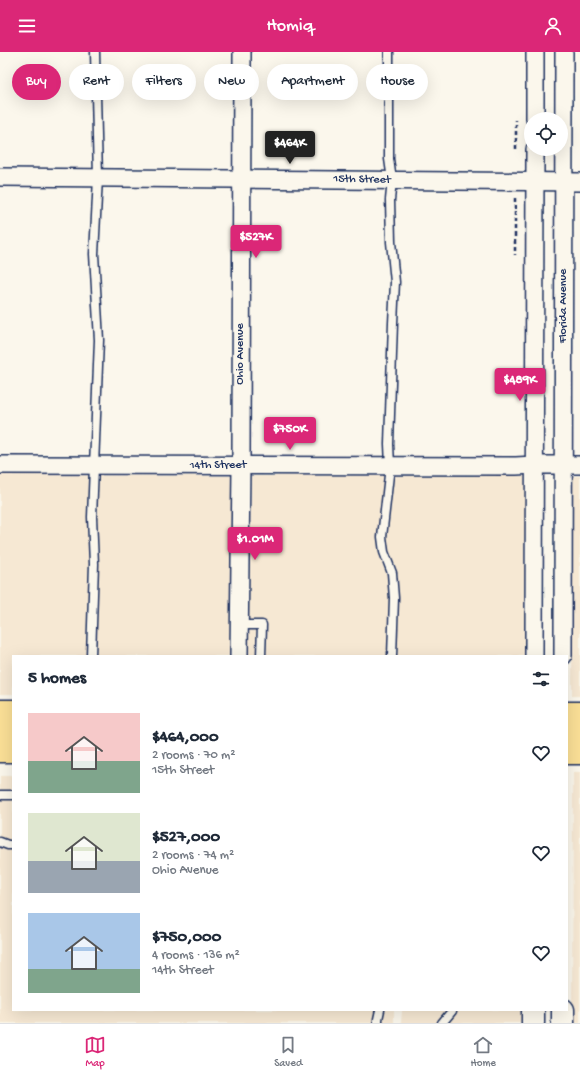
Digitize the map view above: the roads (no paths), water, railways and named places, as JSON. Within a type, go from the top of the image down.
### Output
[{"type":"highway","points":[[0,711],[12,711]]},
{"type":"highway","points":[[568,713],[580,713]]},
{"type":"highway","points":[[0,731],[12,731]]},
{"type":"highway","points":[[568,735],[580,733]]},
{"type":"highway","points":[[0,751],[12,751]]},
{"type":"highway","points":[[568,753],[580,753]]},
{"type":"main road","points":[[532,1011],[532,1023]]},
{"type":"main road","points":[[563,1011],[563,1023]]},
{"type":"street","name":"Ohio Avenue","points":[[239,655],[242,466],[242,52]]},
{"type":"street","points":[[535,52],[535,112]]},
{"type":"street","name":"Florida Avenue","points":[[563,655],[572,465],[572,182],[564,52]]},
{"type":"street","points":[[534,655],[535,156]]},
{"type":"street","name":"15th Street","points":[[0,177],[572,182]]},
{"type":"street","name":"14th Street","points":[[0,465],[572,465]]},
{"type":"lane","points":[[91,655],[94,564],[92,517],[99,340],[94,254],[98,178],[95,52]]},
{"type":"lane","points":[[389,52],[389,159],[392,180],[390,200],[391,242],[395,282],[389,437],[390,466],[382,537],[384,552],[392,573],[394,598],[392,655]]},
{"type":"lane","points":[[240,626],[262,625],[261,655]]},
{"type":"lane","points":[[0,795],[12,795]]},
{"type":"lane","points":[[0,842],[12,845]]},
{"type":"lane","points":[[378,1023],[380,1011]]},
{"type":"lane","points":[[442,1023],[452,1011]]}]
